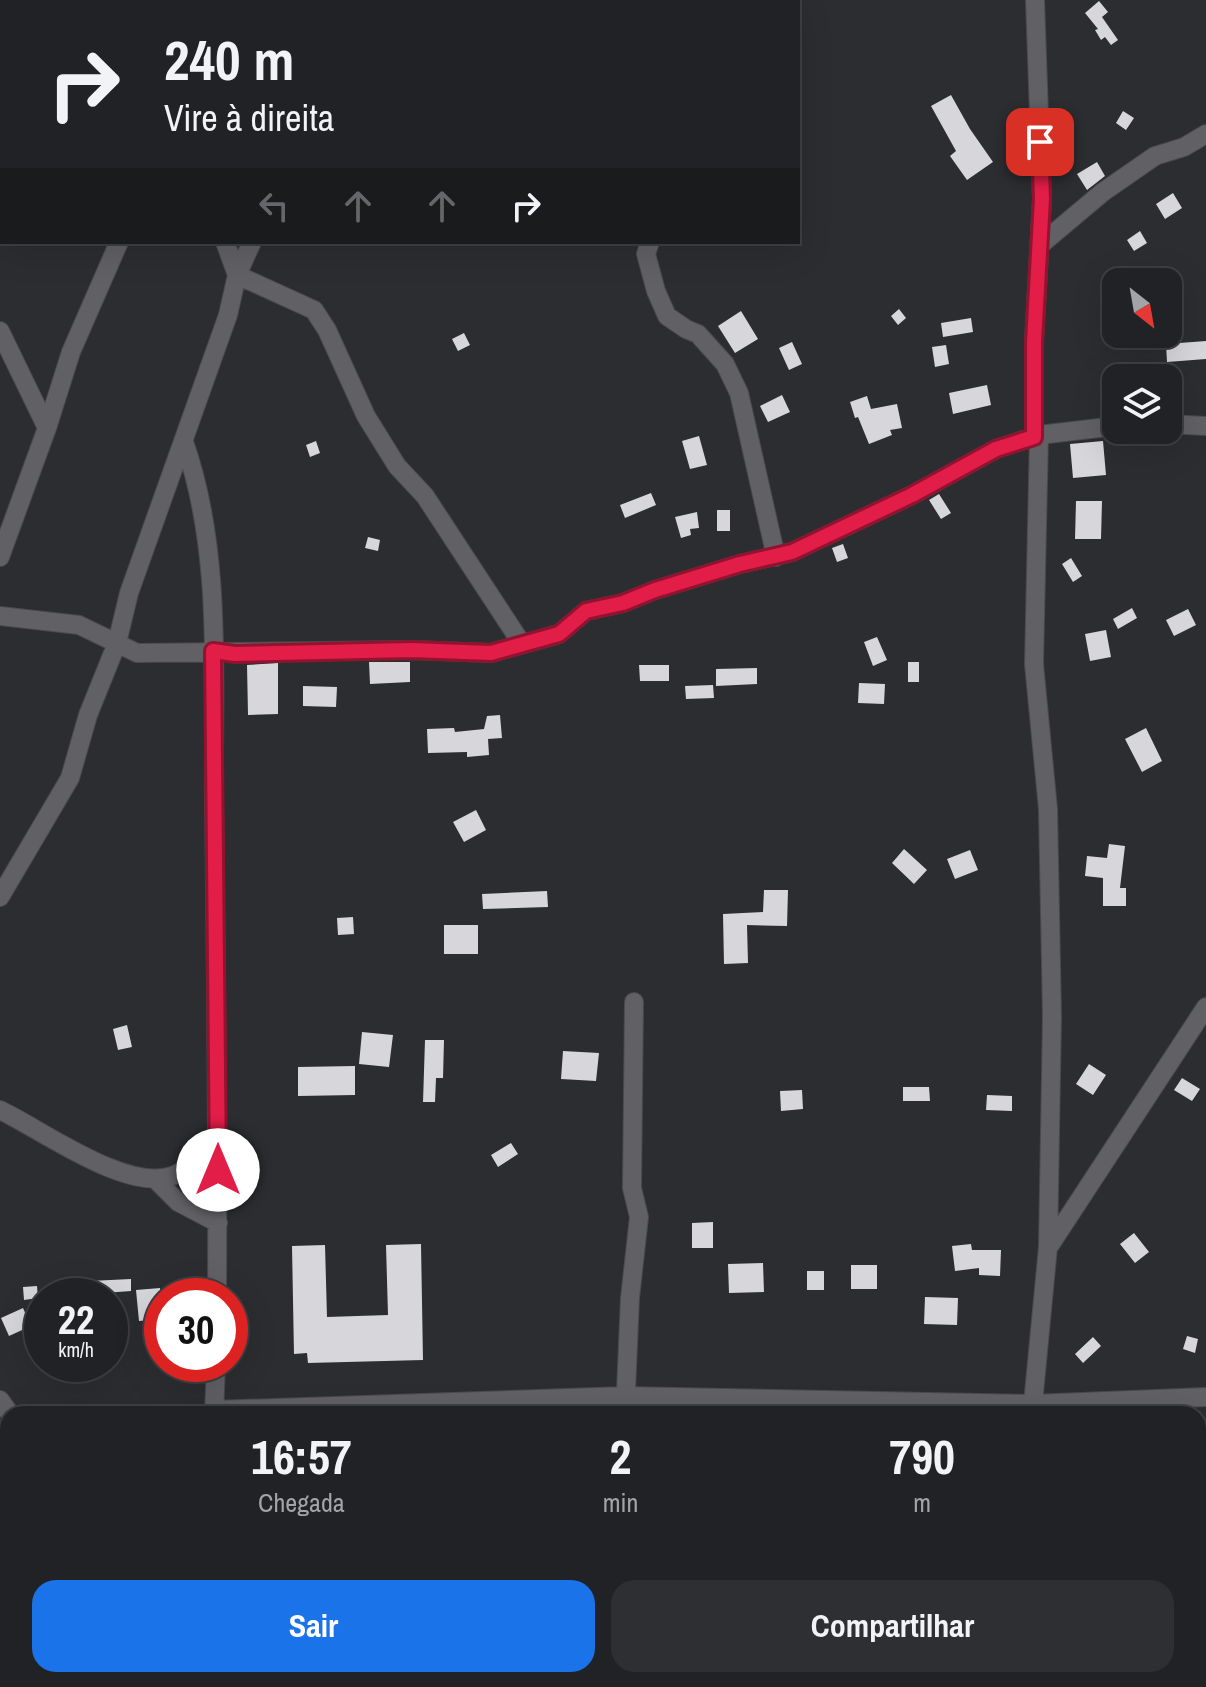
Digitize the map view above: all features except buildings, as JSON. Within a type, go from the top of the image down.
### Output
[{"type":"street","points":[[1032,1406],[1048,1247],[1052,1017],[1048,824],[1034,664],[1037,436],[1034,342],[1042,199],[1035,0]]},
{"type":"street","points":[[1040,245],[1103,192],[1155,156],[1184,147],[1206,134]]},
{"type":"street","points":[[0,557],[71,352],[118,244]]},
{"type":"street","points":[[226,244],[237,275],[314,310],[327,330],[366,416],[397,466],[425,496],[522,644]]},
{"type":"street","points":[[0,897],[63,794],[88,715],[117,643],[129,593],[228,315],[237,275],[251,244]]},
{"type":"street","points":[[649,244],[646,254],[667,316],[698,334],[725,364],[739,393],[776,557]]},
{"type":"street","points":[[0,331],[47,428]]},
{"type":"street","points":[[1182,425],[1206,426]]},
{"type":"street","points":[[0,616],[79,625],[137,653],[411,650],[491,653],[559,634],[586,611],[623,603],[740,564],[792,552],[996,449],[1037,436],[1102,428]]},
{"type":"street","points":[[184,442],[205,532],[213,651],[217,1278]]},
{"type":"street","points":[[625,1405],[630,1298],[639,1217],[632,1188],[634,1002]]},
{"type":"street","points":[[1048,1247],[1206,1007]]},
{"type":"street","points":[[0,1110],[109,1168],[155,1179],[179,1172],[218,1144]]},
{"type":"street","points":[[155,1179],[178,1202],[218,1223]]},
{"type":"street","points":[[214,1406],[215,1382]]},
{"type":"street","points":[[1076,1406],[1206,1397]]},
{"type":"street","points":[[566,1406],[727,1406]]},
{"type":"route","points":[[218,1170],[213,651],[235,654],[411,650],[491,653],[559,634],[586,611],[623,603],[740,564],[792,552],[912,495],[996,449],[1034,437],[1034,342],[1042,199],[1040,142]]}]
